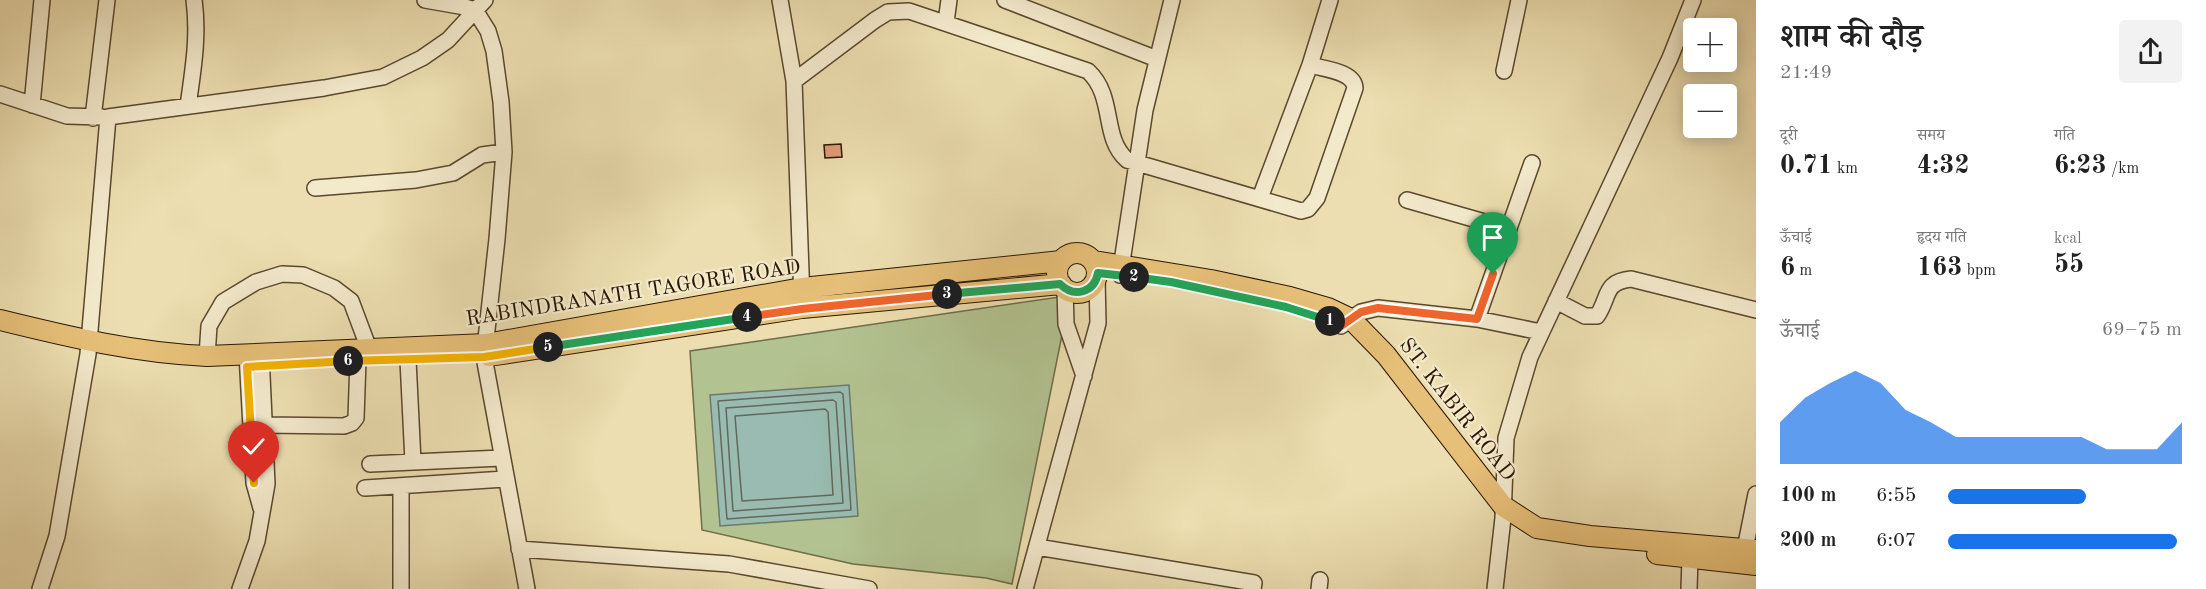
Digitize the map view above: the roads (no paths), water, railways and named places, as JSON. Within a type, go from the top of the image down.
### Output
[{"type":"main road","name":"RABINDRANATH TAGORE ROAD","points":[[0,320],[146,364],[180,367],[254,360],[363,355],[485,350],[802,288],[1061,261],[1066,256],[1078,253],[1090,256],[1096,271],[1089,289],[1077,293],[1063,286],[802,309],[408,360],[363,355]]},
{"type":"main road","points":[[1061,261],[1057,272],[1063,286]]},
{"type":"main road","name":"ST. KABIR ROAD","points":[[1096,271],[1121,270],[1346,322],[1472,482],[1521,532],[1554,542],[1756,565]]},
{"type":"main road","name":"RABINDRANATH TAGORE ROAD","points":[[0,334],[88,348],[254,360]]},
{"type":"main road","name":"ST. KABIR ROAD","points":[[1503,512],[1537,528],[1554,532],[1750,549]]},
{"type":"street","points":[[32,105],[42,0]]},
{"type":"street","points":[[40,589],[57,536],[88,348],[106,0]]},
{"type":"street","points":[[188,106],[196,50],[194,0]]},
{"type":"street","points":[[425,0],[465,7],[479,4]]},
{"type":"street","points":[[780,0],[794,81],[802,309]]},
{"type":"street","points":[[946,22],[949,0]]},
{"type":"street","points":[[1005,0],[1157,59]]},
{"type":"street","points":[[1121,270],[1136,164],[1157,59],[1172,0]]},
{"type":"street","points":[[1260,198],[1310,65],[1330,0]]},
{"type":"street","points":[[1504,71],[1520,0]]},
{"type":"street","points":[[1494,589],[1503,512],[1506,438],[1530,357],[1670,58],[1693,0]]},
{"type":"street","points":[[1,96],[67,116],[100,117],[324,88],[383,77],[422,58],[448,40],[479,4]]},
{"type":"street","points":[[479,4],[494,51],[501,102],[504,152],[485,350],[501,458],[527,589]]},
{"type":"street","points":[[794,81],[888,12],[909,11],[1088,71],[1097,79],[1104,93],[1115,145],[1120,154],[1136,164],[1301,211],[1308,209],[1317,198],[1354,88],[1354,82],[1350,76],[1310,65]]},
{"type":"street","points":[[315,188],[422,179],[453,173],[482,155],[504,152]]},
{"type":"street","points":[[1477,319],[1532,163]]},
{"type":"street","points":[[1407,200],[1509,229]]},
{"type":"street","points":[[1025,589],[1098,324],[1096,271]]},
{"type":"street","points":[[207,356],[209,326],[223,303],[256,282],[282,274],[303,275],[334,288],[351,301],[363,355],[356,418],[352,423],[344,426],[264,425]]},
{"type":"street","points":[[1556,302],[1585,316],[1597,316],[1608,289],[1617,280],[1630,279],[1756,310]]},
{"type":"street","points":[[1063,286],[1066,324],[1084,376]]},
{"type":"street","points":[[1346,322],[1361,312],[1378,308],[1477,319],[1541,332]]},
{"type":"street","points":[[240,589],[257,541],[267,484],[264,425],[254,360]]},
{"type":"street","points":[[254,360],[254,483],[262,511]]},
{"type":"street","points":[[408,360],[413,462]]},
{"type":"street","points":[[370,464],[501,458]]},
{"type":"street","points":[[365,488],[505,479]]},
{"type":"street","points":[[401,486],[401,589]]},
{"type":"street","points":[[1750,549],[1756,494]]},
{"type":"street","points":[[1037,547],[1254,583],[1253,589]]},
{"type":"street","points":[[519,549],[729,564],[868,589]]},
{"type":"street","points":[[1689,589],[1690,558]]},
{"type":"water","points":[[849,385],[858,516],[720,526],[710,395]]}]
